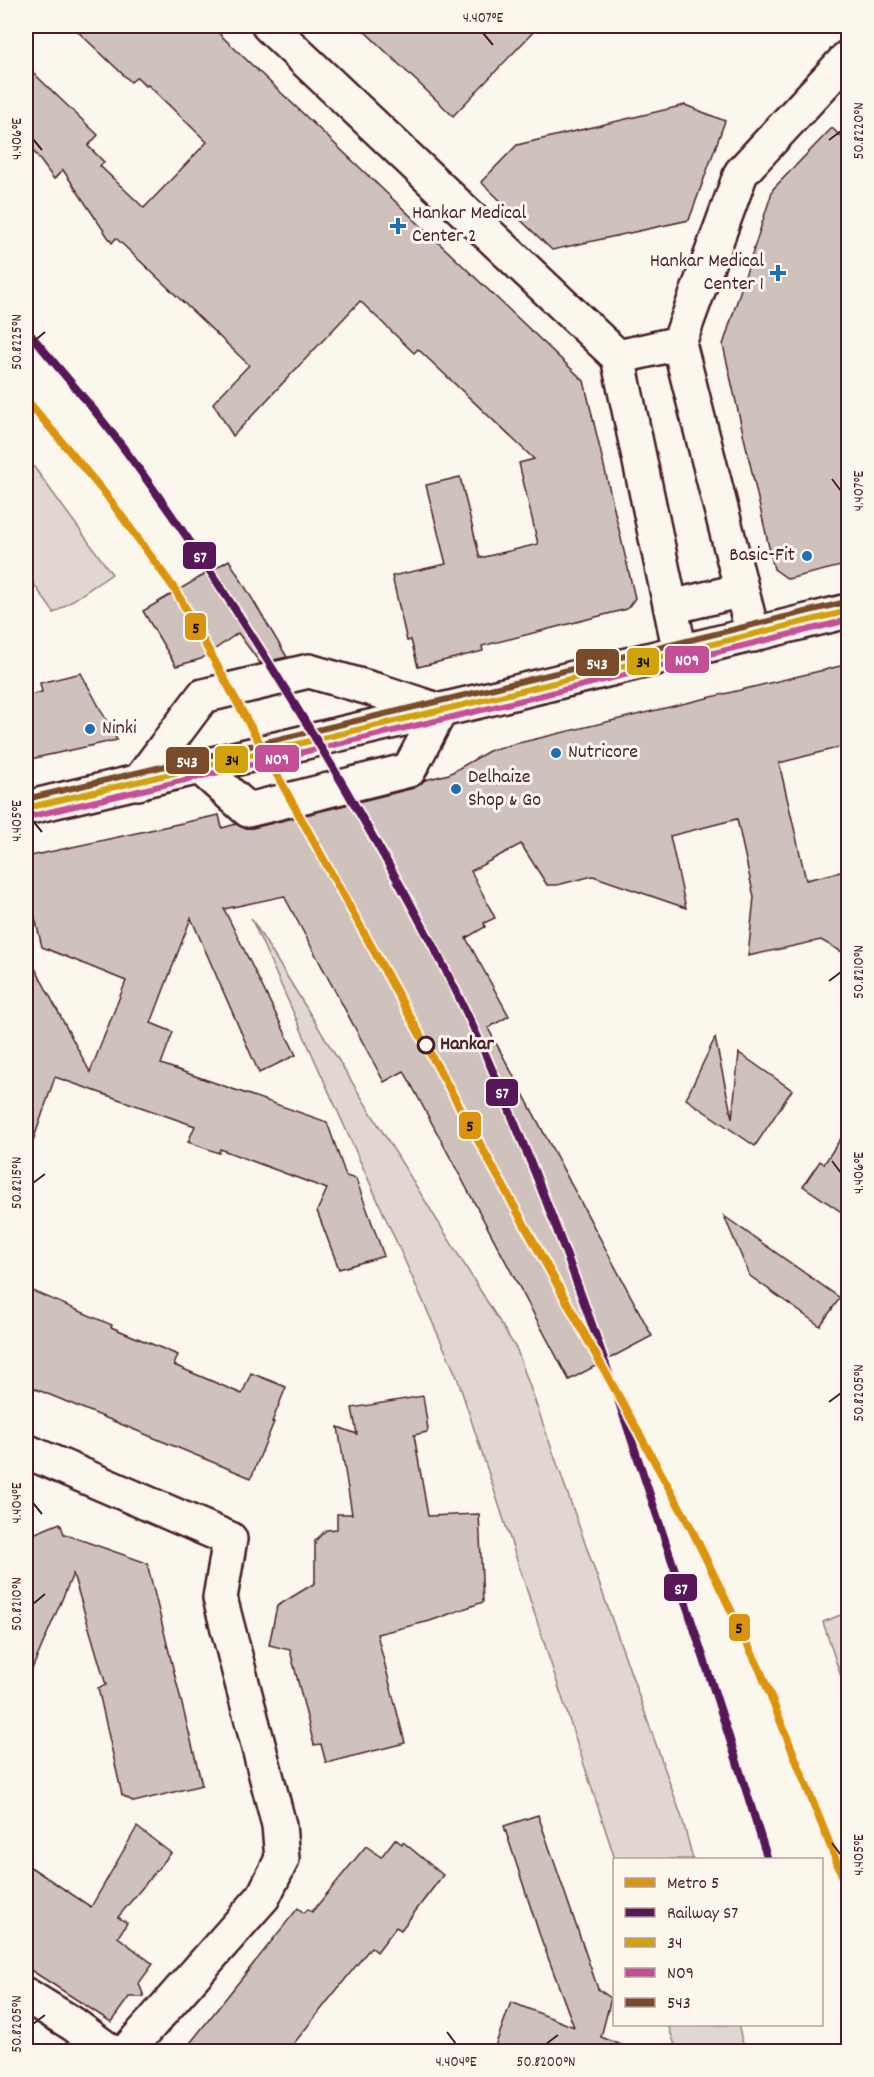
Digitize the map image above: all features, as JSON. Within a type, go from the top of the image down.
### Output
[{"type":"street","points":[[270,26],[618,357],[680,652]]},
{"type":"street","points":[[753,635],[679,343],[741,172],[849,57]]},
{"type":"street","points":[[618,357],[679,343]]},
{"type":"street","points":[[687,603],[730,593]]},
{"type":"street","points":[[26,808],[441,711],[849,611]]},
{"type":"street","points":[[138,783],[203,696],[309,671],[441,711]]},
{"type":"street","points":[[201,768],[248,810],[409,770],[441,711]]},
{"type":"street","points":[[26,1451],[231,1539],[220,1598],[279,1825],[282,1859],[263,1897],[126,2052]]},
{"type":"street","points":[[26,1995],[73,2024],[111,2052]]},
{"type":"shaded area","points":[[26,456],[112,574],[54,613],[26,573]]},
{"type":"shaded area","points":[[251,918],[517,1350],[682,1818],[693,1858],[615,1858],[457,1377]]},
{"type":"shaded area","points":[[848,1612],[848,1698],[823,1622]]},
{"type":"shaded area","points":[[668,2026],[738,2026],[745,2051],[677,2051]]},
{"type":"building","points":[[72,26],[211,26],[584,381],[635,598],[627,609],[482,646],[483,651],[418,667],[411,640],[407,641],[392,576],[446,564],[426,485],[460,477],[480,558],[538,544],[519,463],[534,459],[418,349],[414,353],[360,301],[233,436],[213,403],[249,365],[116,238],[112,243],[63,170],[54,179],[26,141],[26,66],[98,135],[88,146],[104,162],[100,166],[144,208],[207,142],[148,85],[146,86],[137,77],[131,82]]},
{"type":"building","points":[[359,26],[539,26],[453,116]]},
{"type":"building","points":[[685,105],[725,121],[689,220],[552,250],[481,182],[517,145]]},
{"type":"building","points":[[832,128],[849,144],[849,564],[788,579],[774,569],[723,345],[773,189]]},
{"type":"building","points":[[229,560],[287,657],[260,663],[238,633],[201,659],[176,666],[143,611]]},
{"type":"building","points":[[849,664],[849,745],[779,763],[806,880],[849,870],[849,956],[821,940],[748,956],[754,897],[737,819],[670,836],[686,908],[593,876],[557,885],[547,885],[521,844],[471,871],[495,918],[484,923],[485,927],[466,938],[509,1016],[488,1028],[652,1336],[569,1380],[404,1071],[384,1082],[284,896],[224,909],[296,1055],[259,1073],[191,918],[151,1023],[173,1032],[161,1064],[327,1122],[346,1176],[356,1179],[384,1256],[339,1269],[317,1211],[327,1189],[220,1149],[219,1153],[188,1142],[195,1126],[55,1077],[31,1147],[26,1146],[26,951],[90,1072],[126,981],[42,947],[26,880],[26,857],[219,815],[222,828],[236,824],[244,828],[253,828],[414,788],[425,780],[449,774],[498,748]]},
{"type":"building","points":[[81,673],[117,740],[26,760],[26,696],[42,692],[40,683]]},
{"type":"building","points":[[715,1038],[732,1118],[739,1053],[792,1090],[755,1146],[686,1099]]},
{"type":"building","points":[[849,1126],[849,1217],[803,1186],[820,1161],[824,1164]]},
{"type":"building","points":[[724,1216],[840,1298],[820,1326],[750,1276]]},
{"type":"building","points":[[26,1288],[178,1355],[174,1365],[242,1394],[251,1373],[286,1387],[251,1478],[26,1385]]},
{"type":"building","points":[[423,1396],[428,1429],[427,1432],[414,1435],[428,1516],[479,1514],[483,1602],[430,1621],[377,1634],[405,1743],[326,1763],[321,1744],[314,1745],[290,1650],[269,1645],[277,1606],[315,1583],[315,1541],[326,1530],[337,1529],[337,1514],[352,1514],[338,1427],[357,1434],[352,1408]]},
{"type":"building","points":[[60,1523],[64,1534],[147,1563],[202,1785],[134,1802],[122,1795],[98,1688],[106,1685],[73,1574],[26,1683],[26,1537]]},
{"type":"building","points":[[538,1815],[598,1989],[611,1998],[601,2037],[632,2049],[632,2052],[493,2052],[511,2002],[574,2027],[540,1936],[504,1826]]},
{"type":"building","points":[[137,1827],[171,1853],[118,1917],[127,1923],[118,1937],[153,1964],[139,1983],[144,1997],[129,1997],[111,2022],[26,1967],[26,1864],[91,1907]]},
{"type":"building","points":[[395,1839],[402,1844],[403,1842],[443,1875],[401,1930],[396,1927],[377,1952],[371,1947],[287,2052],[183,2052],[298,1908],[304,1913],[308,1909],[312,1912],[366,1846],[381,1857]]},
{"type":"metro line","name":"5","points":[[26,399],[107,496],[176,591],[690,1526],[760,1670],[848,1890]]},
{"type":"rail line","name":"S7","points":[[26,329],[119,442],[237,612],[345,788],[445,969],[501,1089],[593,1327],[683,1595],[767,1858]]},
{"type":"transit line","name":"543","points":[[26,799],[846,602]]},
{"type":"transit line","name":"34","points":[[26,808],[848,611]]},
{"type":"transit line","name":"N09","points":[[28,817],[486,709],[848,620]]},
{"type":"place","name":"Hankar Medical Center 2","points":[[398,226]]},
{"type":"place","name":"Hankar Medical Center 1","points":[[778,273]]},
{"type":"place","name":"Basic-Fit","points":[[807,556]]},
{"type":"place","name":"Ninki","points":[[90,729]]},
{"type":"place","name":"Nutricore","points":[[556,753]]},
{"type":"place","name":"Delhaize Shop & Go","points":[[456,789]]},
{"type":"place","name":"Hankar","points":[[426,1045]]}]
